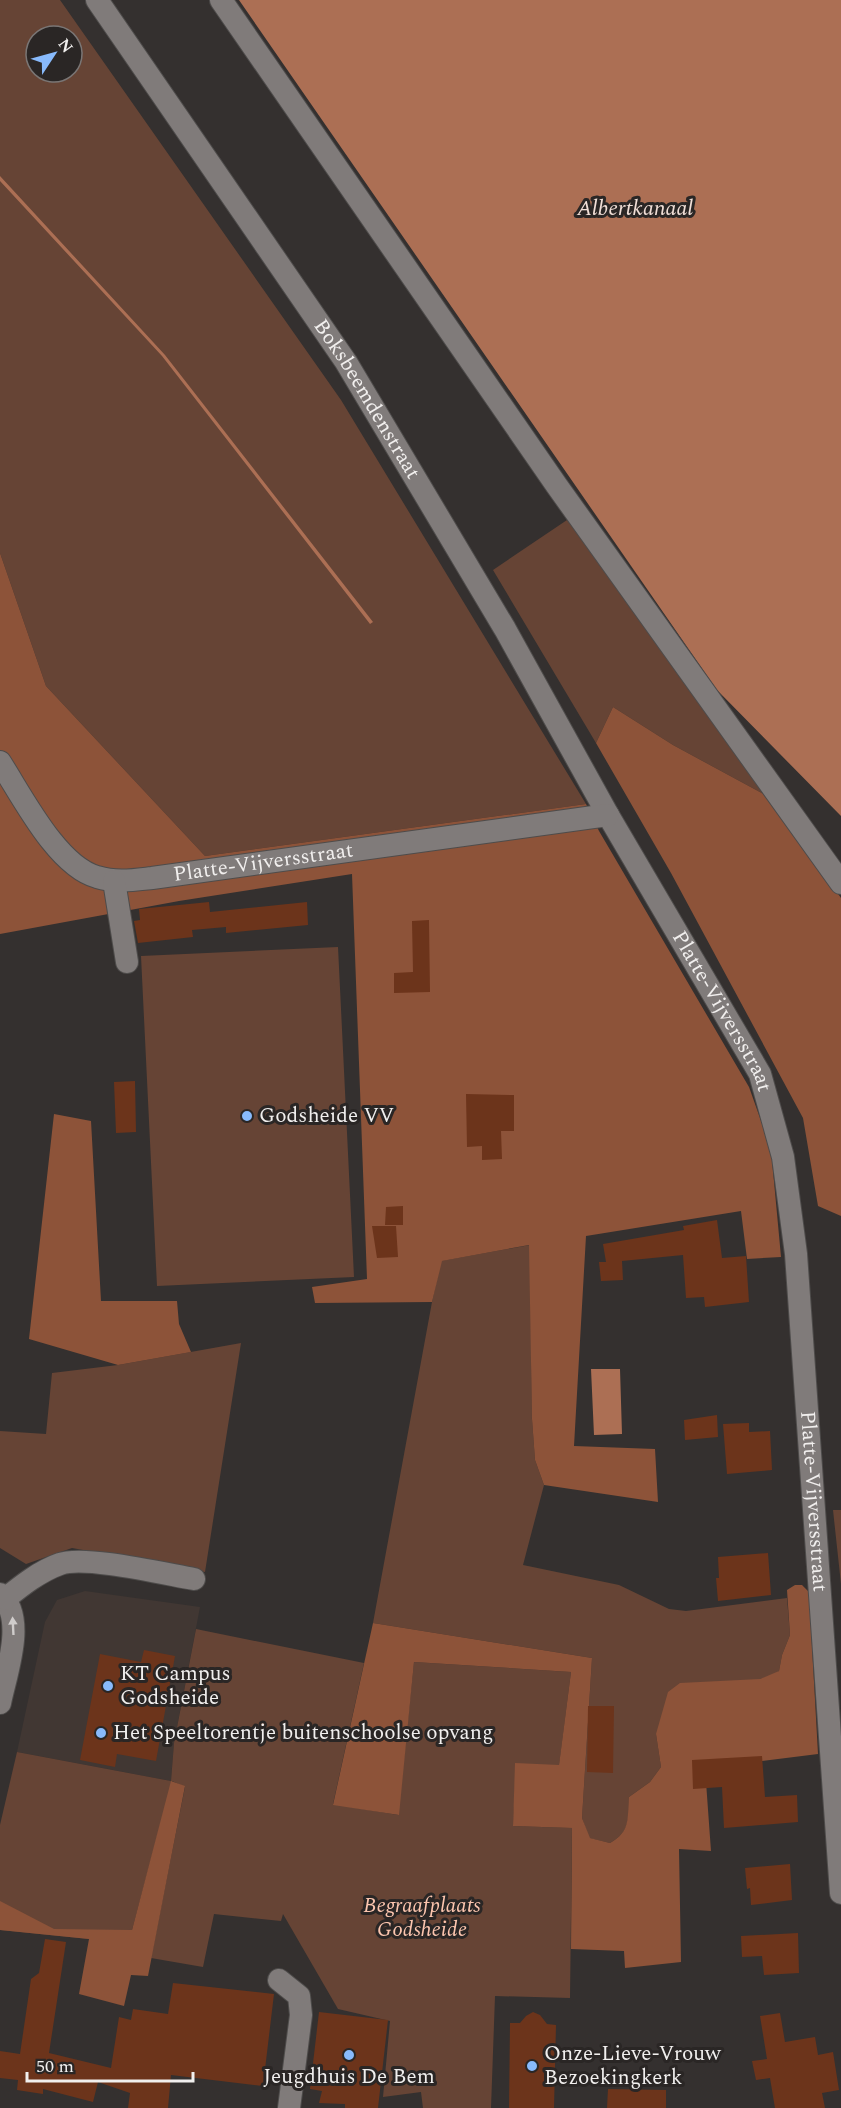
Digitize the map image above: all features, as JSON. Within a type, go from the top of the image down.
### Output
[{"type":"street","name":"Boksbeemdenstraat","points":[[97,0],[346,362],[504,629],[608,815]]},
{"type":"street","points":[[220,0],[557,486],[841,883]]},
{"type":"street","name":"Platte-Vijversstraat","points":[[0,762],[46,835],[62,853],[94,877],[114,881],[152,878],[608,815],[759,1074],[783,1157],[796,1254],[841,1893]]},
{"type":"street","points":[[114,881],[127,962]]},
{"type":"street","points":[[0,1702],[14,1637],[13,1616],[2,1597],[60,1563],[82,1560],[194,1579]]},
{"type":"street","points":[[279,1980],[299,1995],[301,2015],[289,2108]]},
{"type":"shaded area","points":[[0,553],[46,686],[205,856],[586,804],[599,831],[749,1087],[771,1149],[781,1257],[747,1259],[741,1211],[586,1236],[574,1446],[655,1449],[658,1502],[544,1485],[535,1460],[532,1419],[529,1245],[442,1261],[432,1302],[315,1303],[312,1287],[367,1279],[352,874],[179,901],[0,934]]},
{"type":"shaded area","points":[[613,707],[673,745],[769,797],[841,898],[841,1216],[818,1206],[803,1118],[671,873],[596,743]]},
{"type":"shaded area","points":[[54,1114],[91,1121],[101,1301],[177,1301],[179,1324],[191,1352],[118,1365],[29,1339]]},
{"type":"shaded area","points":[[795,1585],[802,1585],[809,1592],[818,1754],[705,1768],[711,1851],[679,1849],[681,1962],[625,1968],[624,1951],[571,1949],[572,1828],[513,1826],[515,1763],[559,1765],[571,1672],[414,1662],[399,1815],[333,1805],[373,1623],[592,1658],[582,1818],[590,1838],[610,1843],[625,1829],[629,1797],[650,1782],[661,1767],[656,1734],[668,1692],[680,1683],[760,1679],[779,1671],[782,1655],[790,1635],[787,1590]]},
{"type":"shaded area","name":"KT Campus Godsheide","points":[[85,1591],[200,1607],[174,1743],[171,1781],[17,1752],[45,1622],[57,1600]]},
{"type":"shaded area","points":[[171,1781],[185,1786],[148,1976],[131,1975],[124,2006],[79,1994],[89,1939],[0,1930],[0,1901],[54,1929],[132,1930]]},
{"type":"green space","points":[[0,0],[60,0],[77,24],[24,24],[24,84],[84,84],[84,34],[341,400],[586,804],[205,856],[46,686],[0,553]]},
{"type":"green space","points":[[570,518],[769,797],[673,745],[613,707],[596,743],[493,570]]},
{"type":"green space","name":"Godsheide VV","points":[[338,947],[354,1277],[157,1286],[141,956]]},
{"type":"green space","points":[[530,1245],[532,1419],[535,1460],[544,1485],[523,1565],[619,1585],[669,1609],[686,1611],[787,1598],[790,1635],[782,1655],[779,1671],[656,1734],[661,1767],[650,1782],[629,1797],[625,1829],[610,1843],[589,1838],[582,1818],[592,1658],[373,1623],[441,1261]]},
{"type":"green space","points":[[241,1343],[205,1572],[72,1548],[26,1564],[0,1548],[0,1431],[46,1434],[52,1373],[118,1365]]},
{"type":"green space","points":[[833,1510],[841,1510],[841,1584]]},
{"type":"green space","name":"Begraafplaats Godsheide","points":[[196,1629],[364,1663],[333,1804],[398,1815],[414,1662],[571,1672],[559,1766],[516,1764],[513,1826],[572,1828],[570,1998],[495,1996],[491,2108],[423,2108],[421,2092],[383,2097],[390,2021],[338,2009],[283,1914],[281,1921],[214,1914],[203,1967],[151,1958],[185,1787],[172,1781],[132,1930],[89,1939],[0,1930],[0,1825],[17,1752],[171,1781],[174,1743]]},
{"type":"water","name":"Albertkanaal","points":[[239,0],[841,0],[841,816],[717,690]]},
{"type":"water","points":[[0,176],[165,355],[373,622],[370,624],[162,356],[0,181]]},
{"type":"water","points":[[591,1369],[620,1369],[622,1434],[594,1435]]},
{"type":"building","points":[[209,902],[210,912],[307,902],[308,925],[226,933],[226,927],[192,930],[193,937],[138,943],[134,921],[140,920],[139,909]]},
{"type":"building","points":[[429,920],[430,992],[394,993],[394,973],[413,972],[412,921]]},
{"type":"building","points":[[135,1081],[136,1132],[116,1133],[114,1082]]},
{"type":"building","points":[[466,1094],[514,1095],[514,1131],[501,1131],[502,1159],[482,1160],[482,1146],[467,1147]]},
{"type":"building","points":[[403,1206],[403,1225],[385,1225],[386,1207]]},
{"type":"building","points":[[717,1220],[722,1258],[746,1256],[749,1302],[705,1307],[704,1297],[686,1298],[683,1255],[622,1261],[623,1280],[601,1281],[599,1262],[606,1262],[603,1244],[684,1230],[683,1226]]},
{"type":"building","points":[[372,1226],[396,1226],[398,1257],[377,1258]]},
{"type":"building","points":[[717,1415],[718,1437],[685,1440],[684,1420]]},
{"type":"building","points":[[749,1423],[749,1432],[770,1431],[772,1470],[727,1474],[723,1424]]},
{"type":"building","points":[[768,1553],[771,1595],[718,1601],[716,1578],[719,1578],[718,1557]]},
{"type":"building","points":[[144,1650],[175,1656],[156,1761],[117,1754],[115,1767],[80,1760],[100,1654],[141,1662]]},
{"type":"building","points":[[588,1706],[614,1706],[613,1773],[587,1772]]},
{"type":"building","points":[[762,1756],[765,1797],[797,1795],[798,1822],[724,1828],[722,1787],[693,1789],[692,1760]]},
{"type":"building","points":[[790,1864],[792,1900],[751,1905],[745,1868]]},
{"type":"building","points":[[798,1933],[799,1973],[764,1975],[762,1956],[742,1957],[741,1936]]},
{"type":"building","points":[[45,1939],[66,1942],[49,2053],[111,2068],[119,2017],[131,2020],[133,2009],[168,2014],[173,1983],[274,1994],[263,2086],[171,2075],[168,2108],[128,2108],[130,2093],[98,2082],[93,2102],[43,2089],[43,2094],[17,2090],[18,2080],[0,2078],[0,2051],[20,2054],[31,1979],[39,1973]]},
{"type":"building","name":"Jeugdhuis De Bem","points":[[319,2012],[388,2020],[378,2108],[345,2108],[345,2104],[319,2103],[322,2091],[310,2089]]},
{"type":"building","name":"Onze-Lieve-Vrouw Bezoekingkerk","points":[[533,2012],[540,2015],[547,2024],[556,2025],[554,2108],[509,2108],[510,2023],[520,2023]]},
{"type":"building","points":[[780,2013],[785,2042],[815,2037],[818,2055],[833,2052],[839,2090],[822,2093],[825,2108],[775,2108],[770,2078],[756,2080],[752,2061],[767,2059],[760,2016]]},
{"type":"building","points":[[608,2089],[666,2090],[666,2108],[607,2108]]},
{"type":"place","name":"Godsheide VV","points":[[247,1116]]},
{"type":"place","name":"KT Campus Godsheide","points":[[108,1686]]},
{"type":"place","name":"Het Speeltorentje buitenschoolse opvang","points":[[101,1733]]},
{"type":"place","name":"Jeugdhuis De Bem","points":[[349,2055]]},
{"type":"place","name":"Onze-Lieve-Vrouw Bezoekingkerk","points":[[532,2066]]}]
